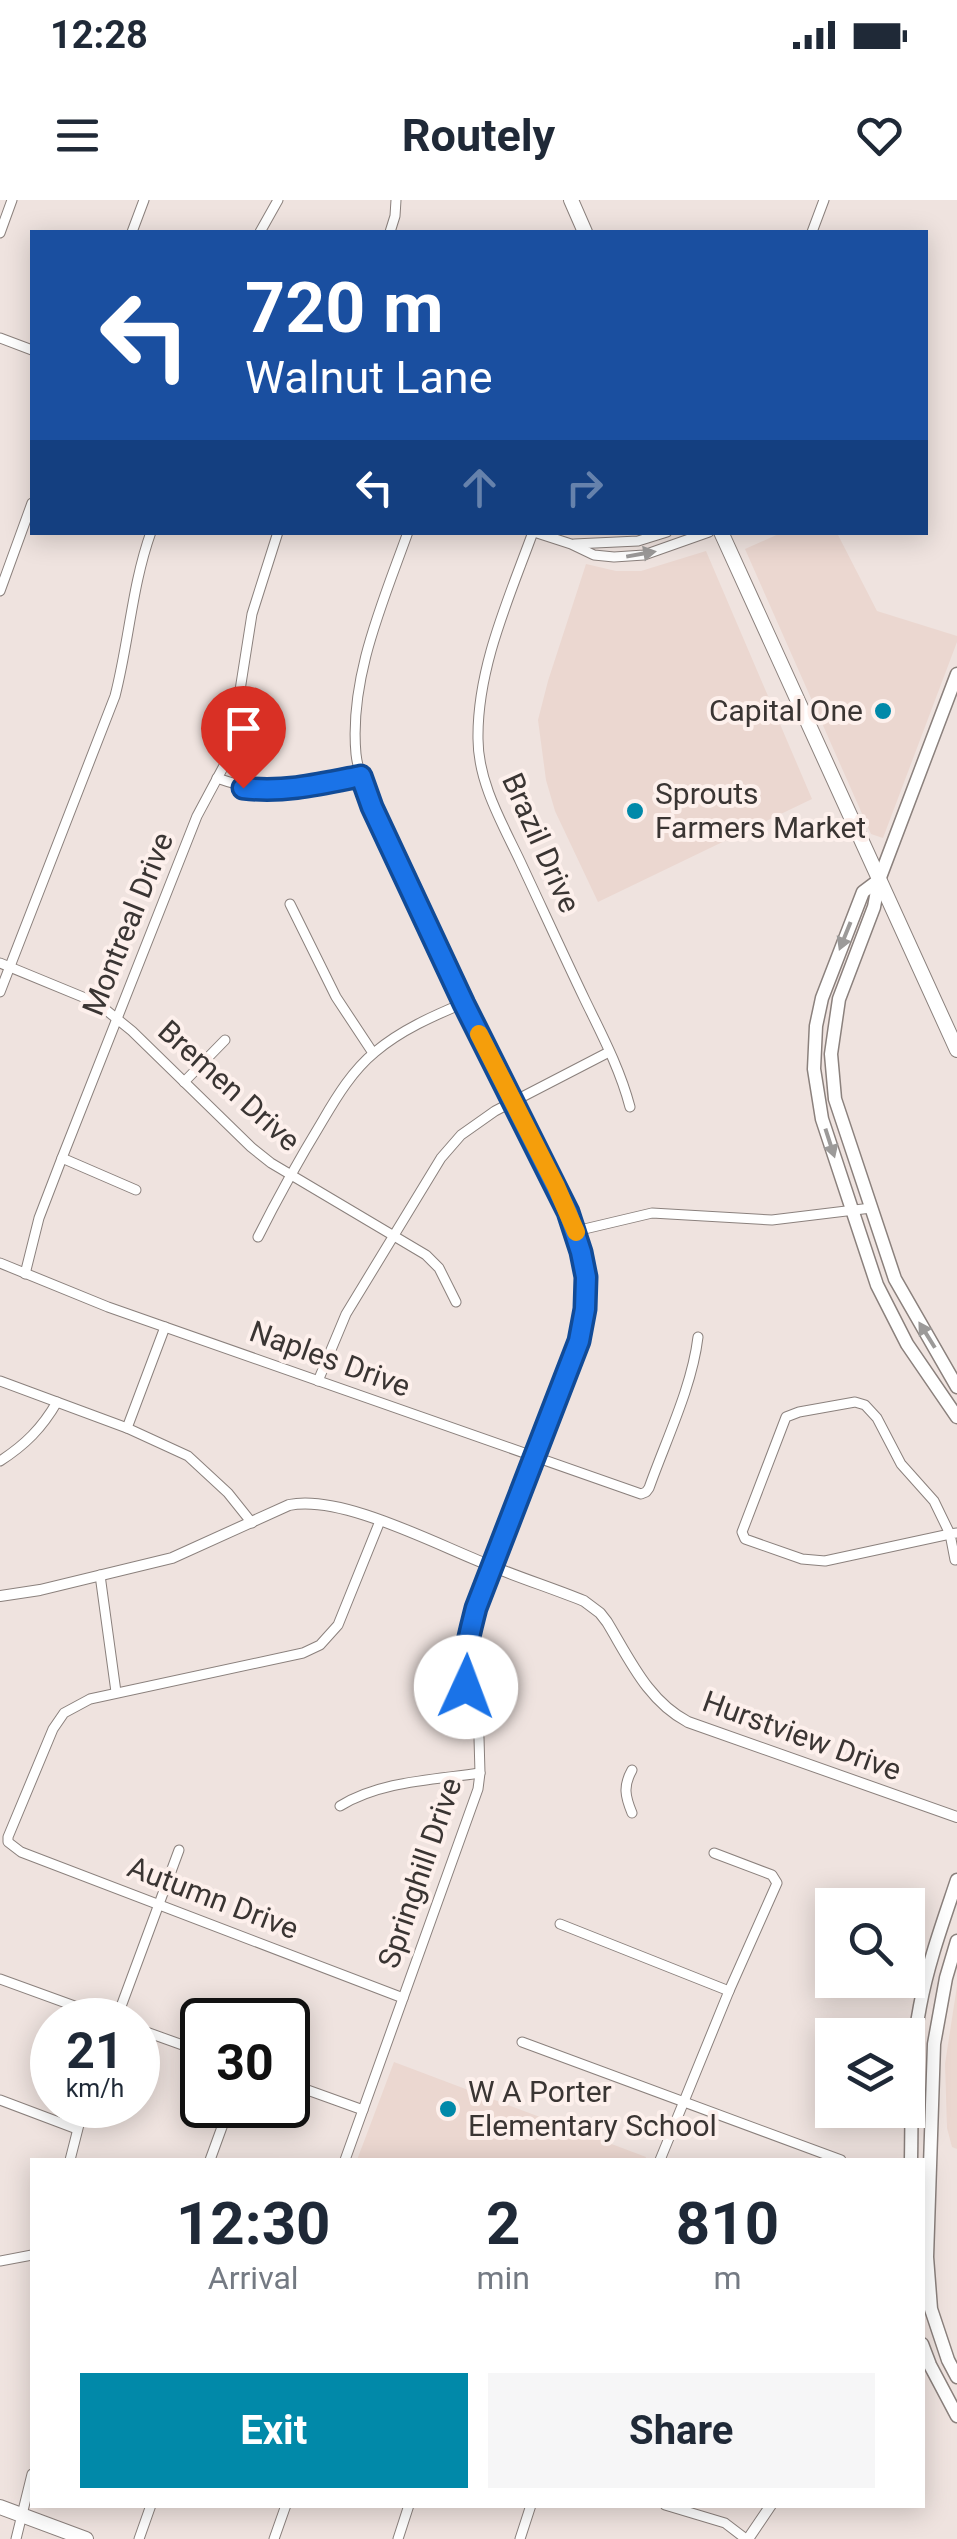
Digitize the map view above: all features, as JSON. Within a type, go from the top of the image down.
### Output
[{"type":"main road","points":[[571,200],[585,230]]},
{"type":"main road","points":[[722,535],[879,880],[952,1025],[957,1050]]},
{"type":"main road","points":[[957,674],[879,880],[874,907],[839,1000],[831,1053],[835,1099],[896,1279],[957,1388]]},
{"type":"main road","points":[[879,880],[863,892],[829,976],[816,1026],[814,1069],[822,1119],[877,1285],[900,1332],[957,1417]]},
{"type":"main road","points":[[910,2158],[914,2041],[919,2008],[926,1973],[957,1880]]},
{"type":"main road","points":[[955,2374],[931,2309],[927,2257],[934,2044],[957,1941]]},
{"type":"main road","points":[[919,2008],[938,2013]]},
{"type":"main road","points":[[925,2322],[940,2360],[955,2374]]},
{"type":"main road","points":[[925,2352],[957,2416]]},
{"type":"main road","points":[[0,2507],[86,2539]]},
{"type":"street","points":[[0,233],[12,200]]},
{"type":"street","points":[[133,230],[144,200]]},
{"type":"street","points":[[261,230],[278,200]]},
{"type":"street","points":[[391,230],[396,200]]},
{"type":"street","points":[[813,230],[824,200]]},
{"type":"street","points":[[0,338],[30,349]]},
{"type":"street","points":[[0,591],[30,508]]},
{"type":"street","points":[[0,992],[5,965],[114,696],[150,535]]},
{"type":"street","name":"Montreal Drive","points":[[25,1274],[39,1218],[62,1158],[198,816],[227,760],[252,614],[277,535]]},
{"type":"street","name":"Springhill Drive","points":[[346,2158],[472,1807],[480,1774],[479,1738],[463,1665],[467,1641],[476,1608],[571,1366],[583,1326],[586,1293],[576,1231],[464,1004],[361,776],[356,754],[357,700],[368,652],[407,535]]},
{"type":"street","name":"Brazil Drive","points":[[533,535],[502,616],[485,678],[478,756],[508,837],[610,1052],[630,1106]]},
{"type":"street","points":[[543,535],[594,554],[618,557],[644,555],[701,535]]},
{"type":"street","points":[[571,544],[638,541],[657,535]]},
{"type":"street","points":[[217,778],[243,788],[292,790],[361,776]]},
{"type":"street","points":[[290,904],[336,997],[373,1053]]},
{"type":"street","name":"Bremen Drive","points":[[5,965],[90,1000],[118,1020],[252,1148],[290,1175],[426,1255],[439,1268],[456,1302]]},
{"type":"street","points":[[258,1236],[334,1101],[373,1053],[408,1029],[464,1004]]},
{"type":"street","points":[[184,1082],[224,1040]]},
{"type":"street","points":[[318,1381],[346,1314],[440,1158],[460,1135],[513,1102],[610,1052]]},
{"type":"street","points":[[62,1158],[136,1190]]},
{"type":"street","points":[[576,1231],[652,1213],[772,1220],[871,1208]]},
{"type":"street","name":"Naples Drive","points":[[0,1263],[165,1327],[638,1494],[646,1492],[692,1370],[698,1337]]},
{"type":"street","points":[[127,1428],[165,1327]]},
{"type":"street","points":[[0,1381],[127,1428],[188,1456],[252,1522]]},
{"type":"street","points":[[0,1462],[31,1439],[56,1402]]},
{"type":"street","points":[[954,1534],[814,1561],[750,1542],[742,1532],[786,1417],[855,1402],[877,1418],[901,1464],[934,1501],[954,1534],[954,1560]]},
{"type":"street","name":"Hurstview Drive","points":[[0,1596],[172,1558],[277,1509],[302,1502],[330,1504],[584,1601],[600,1613],[656,1700],[688,1722],[957,1817]]},
{"type":"street","points":[[100,1575],[116,1692],[320,1646],[338,1625],[380,1522]]},
{"type":"street","name":"Autumn Drive","points":[[116,1692],[74,1706],[57,1720],[8,1842],[21,1852],[404,1998]]},
{"type":"street","points":[[632,1770],[625,1795],[632,1813]]},
{"type":"street","points":[[340,1806],[376,1789],[480,1774]]},
{"type":"street","points":[[123,1998],[180,1850]]},
{"type":"street","points":[[661,2158],[778,1882],[772,1875],[714,1853]]},
{"type":"street","points":[[560,1924],[729,1990]]},
{"type":"street","points":[[0,1979],[53,1998]]},
{"type":"street","points":[[522,2042],[836,2158]]},
{"type":"street","points":[[310,2091],[363,2110]]},
{"type":"street","points":[[0,2100],[77,2129],[70,2158]]},
{"type":"street","points":[[211,2158],[222,2128]]},
{"type":"street","points":[[0,2261],[30,2255]]},
{"type":"street","points":[[16,2539],[30,2482]]},
{"type":"street","points":[[139,2539],[151,2508]]},
{"type":"street","points":[[274,2539],[285,2508]]},
{"type":"street","points":[[398,2539],[409,2508]]},
{"type":"street","points":[[520,2539],[530,2508]]},
{"type":"street","points":[[676,2508],[726,2523],[747,2539],[769,2508]]},
{"type":"shaded area","points":[[776,535],[838,535],[877,611],[957,636],[883,838],[871,834],[745,549]]},
{"type":"shaded area","points":[[706,551],[812,799],[598,902],[555,811],[546,780],[538,720],[548,681],[586,564],[616,571],[641,571]]},
{"type":"shaded area","points":[[957,1986],[957,2149],[952,2147],[947,2128],[945,2064]]},
{"type":"shaded area","name":"W A Porter Elementary School","points":[[394,2062],[646,2157],[646,2158],[358,2158]]},
{"type":"slow traffic","points":[[479,1034],[576,1232]]},
{"type":"place","name":"Capital One","points":[[883,711]]},
{"type":"place","name":"Sprouts Farmers Market","points":[[635,811]]},
{"type":"place","name":"W A Porter Elementary School","points":[[448,2109]]},
{"type":"route","points":[[243,788],[292,790],[361,776],[464,1004],[576,1231],[586,1277],[583,1326],[476,1608],[463,1665],[466,1687]]}]
